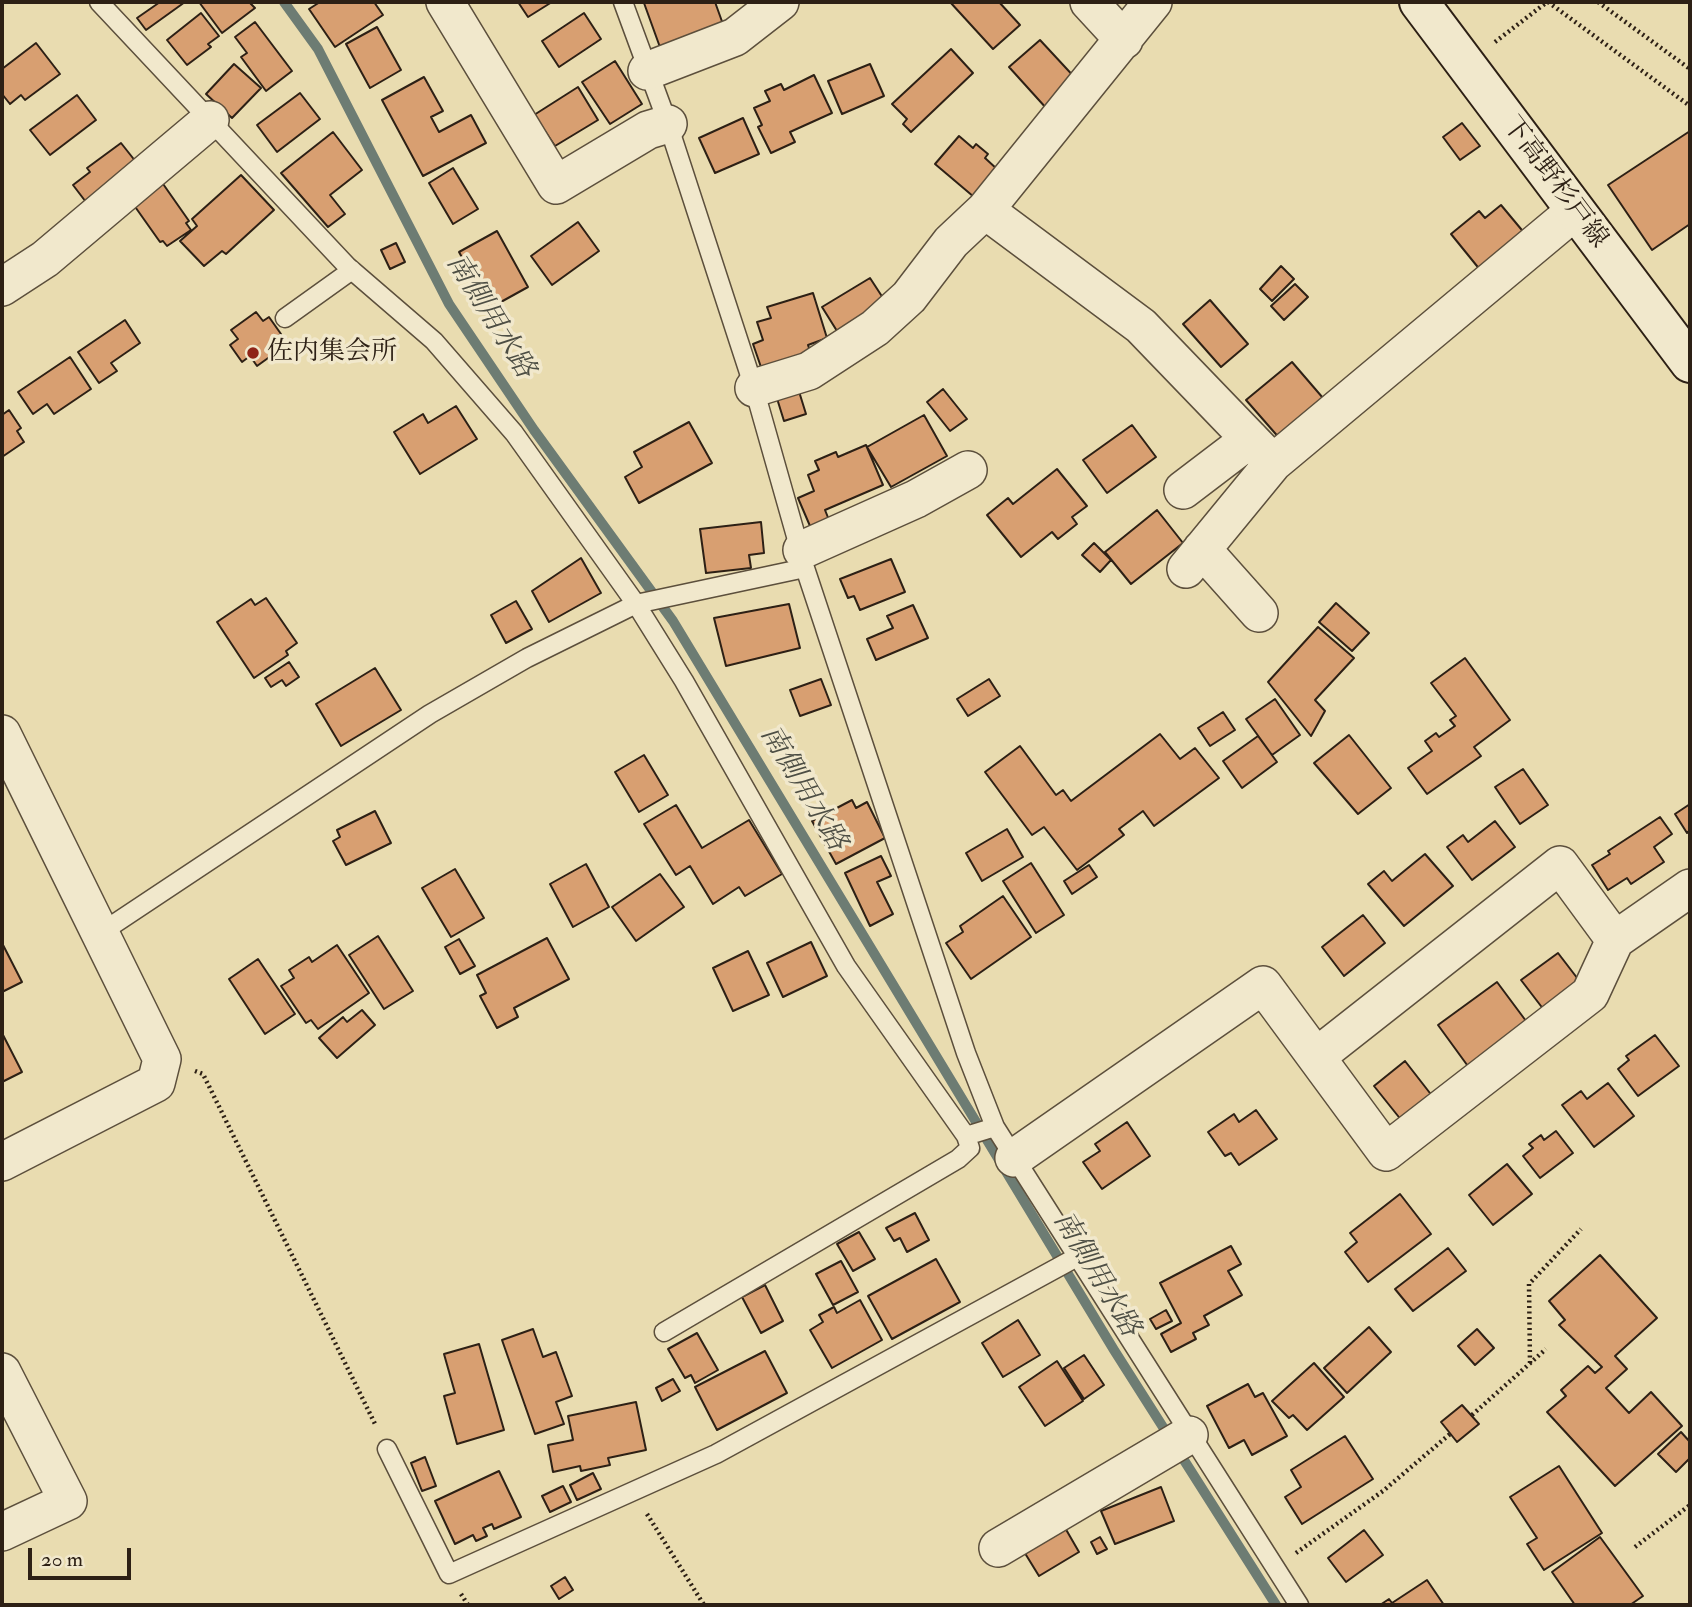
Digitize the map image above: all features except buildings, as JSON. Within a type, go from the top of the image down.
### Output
[{"type":"main road","name":"下高野杉戸線","points":[[1419,2],[1690,363]]},
{"type":"street","points":[[445,2],[556,185],[648,130],[668,124]]},
{"type":"street","points":[[647,71],[735,37],[780,2]]},
{"type":"street","points":[[1089,2],[1124,40]]},
{"type":"street","points":[[754,388],[808,370],[875,328],[909,297],[951,242],[985,210],[1153,2]]},
{"type":"street","points":[[2,287],[45,259],[210,120]]},
{"type":"street","points":[[985,210],[1141,327],[1262,451]]},
{"type":"street","points":[[1183,490],[1262,451],[1575,211]]},
{"type":"street","points":[[1259,613],[1194,559],[1262,451]]},
{"type":"street","points":[[804,559],[968,470]]},
{"type":"street","points":[[2,734],[162,1059],[156,1083],[2,1162]]},
{"type":"street","points":[[1316,1057],[1560,865],[1615,940]]},
{"type":"street","points":[[1014,1158],[1262,985],[1386,1152],[1590,995],[1615,940],[1690,888]]},
{"type":"street","points":[[2,1372],[68,1501],[2,1532]]},
{"type":"street","points":[[998,1548],[1189,1435]]},
{"type":"lane","points":[[99,2],[352,270],[434,341],[514,433],[636,604],[711,727],[846,965],[967,1136],[970,1148],[958,1159],[664,1332]]},
{"type":"lane","points":[[623,2],[668,124],[754,388],[804,559],[966,1053],[995,1126],[1299,1605]]},
{"type":"lane","points":[[285,318],[352,270]]},
{"type":"lane","points":[[99,934],[430,713],[527,659],[636,604],[804,559]]},
{"type":"lane","points":[[967,1136],[995,1126]]},
{"type":"lane","points":[[387,1449],[449,1574],[716,1454],[1077,1257]]},
{"type":"path","points":[[1494,43],[1547,2],[1690,106]]},
{"type":"path","points":[[1598,2],[1690,69]]},
{"type":"path","points":[[162,1059],[203,1074],[387,1449]]},
{"type":"path","points":[[1530,1363],[1529,1284],[1581,1229]]},
{"type":"path","points":[[1472,1415],[1546,1349]]},
{"type":"path","points":[[1275,1568],[1383,1491],[1450,1434]]},
{"type":"path","points":[[634,1492],[705,1605]]},
{"type":"path","points":[[1635,1548],[1690,1504]]},
{"type":"waterway","name":"南側用水路","points":[[284,2],[318,49],[449,304],[534,430],[673,621],[1114,1350],[1276,1605]]},
{"type":"place","name":"佐内集会所","points":[[253,353]]}]
